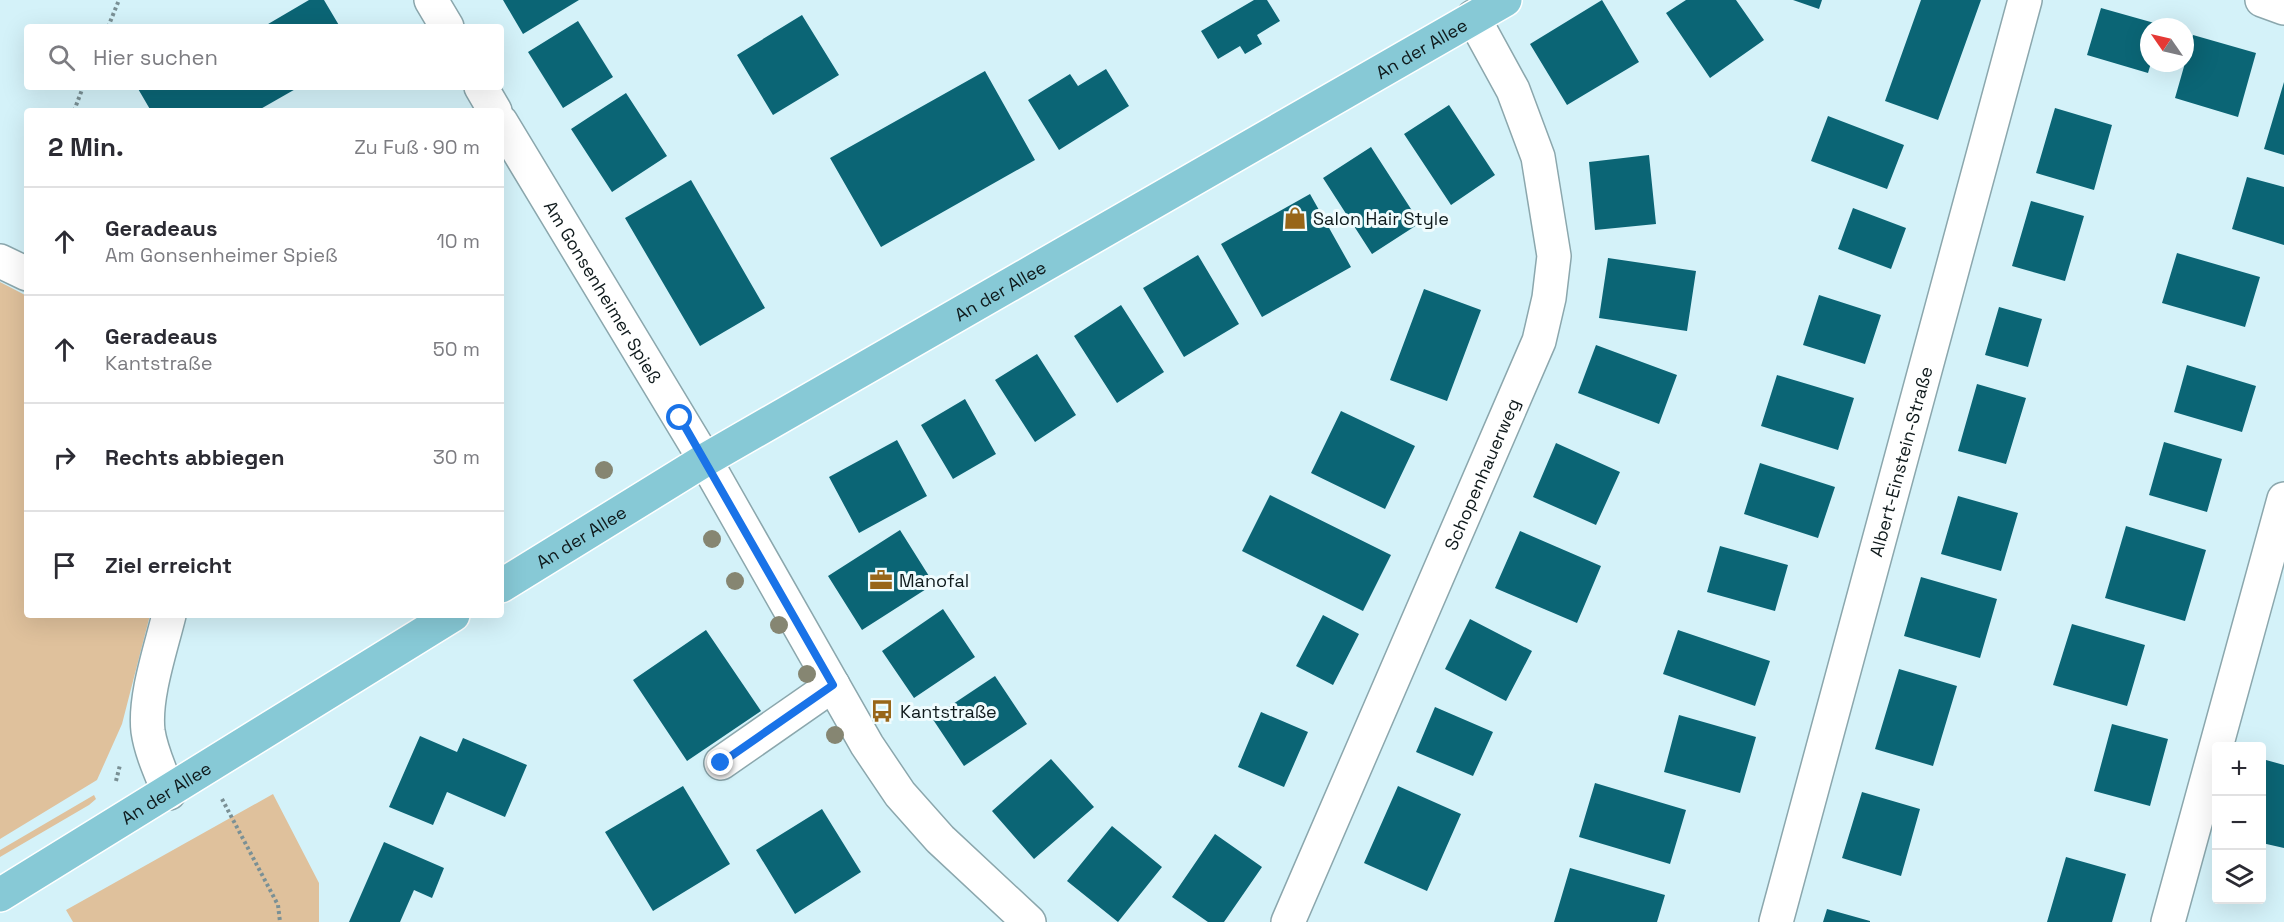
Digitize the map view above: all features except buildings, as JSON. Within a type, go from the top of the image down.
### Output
[{"type":"main road","name":"An der Allee","points":[[504,584],[705,460],[1504,0]]},
{"type":"main road","name":"An der Allee","points":[[0,896],[448,618]]},
{"type":"street","points":[[431,0],[445,24]]},
{"type":"street","name":"Albert-Einstein-Straße","points":[[1776,922],[2025,0]]},
{"type":"street","points":[[2262,0],[2284,8]]},
{"type":"street","name":"Schopenhauerweg","points":[[1288,922],[1539,341],[1549,298],[1554,256],[1538,157],[1514,90],[1473,17]]},
{"type":"street","points":[[483,90],[493,108]]},
{"type":"street","name":"Am Gonsenheimer Spieß","points":[[504,127],[705,460]]},
{"type":"street","points":[[0,261],[24,272]]},
{"type":"street","points":[[705,460],[867,745],[900,794],[940,839],[1029,922]]},
{"type":"street","points":[[2168,922],[2284,499]]},
{"type":"street","points":[[168,618],[149,705],[148,727],[150,743],[169,793]]},
{"type":"street","points":[[721,763],[833,685]]},
{"type":"path","points":[[109,24],[119,0]]},
{"type":"path","points":[[75,108],[82,90]]},
{"type":"path","points":[[224,802],[278,905],[280,922]]},
{"type":"shaded area","points":[[0,282],[24,294],[24,618],[149,618],[122,724],[97,780],[0,839]]},
{"type":"shaded area","points":[[273,794],[319,883],[319,922],[73,922],[66,910]]},
{"type":"shaded area","points":[[94,795],[96,799],[89,805],[0,857],[0,850]]},
{"type":"place","name":"Salon Hair Style","points":[[1295,218]]},
{"type":"place","name":"Manofal","points":[[881,580]]},
{"type":"place","name":"Kantstraße","points":[[882,711]]},
{"type":"route","points":[[680,418],[833,685],[721,763]]}]
